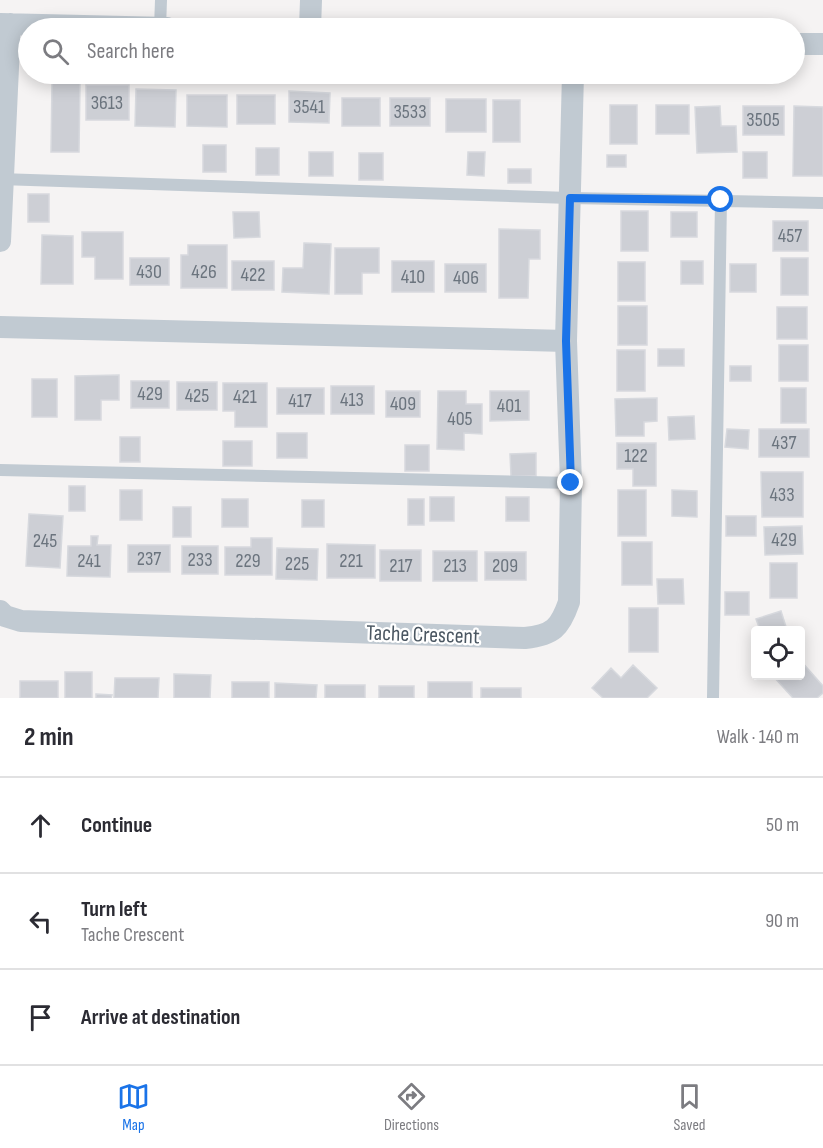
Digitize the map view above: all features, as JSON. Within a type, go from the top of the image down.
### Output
[{"type":"street","points":[[310,18],[311,0]]},
{"type":"street","points":[[0,241],[5,24]]},
{"type":"street","points":[[805,44],[823,44]]},
{"type":"street","name":"Tache Crescent","points":[[0,611],[5,616],[21,621],[525,638],[542,636],[554,630],[564,617],[569,602],[571,483],[566,341],[573,84]]},
{"type":"street","points":[[0,327],[566,341]]},
{"type":"lane","points":[[160,18],[161,0]]},
{"type":"lane","points":[[1,179],[570,198],[823,203]]},
{"type":"lane","points":[[713,698],[721,200]]},
{"type":"lane","points":[[0,470],[571,483]]},
{"type":"building","points":[[52,84],[80,84],[79,152],[51,152]]},
{"type":"building","points":[[86,85],[129,85],[129,120],[86,120]]},
{"type":"building","points":[[136,89],[176,90],[175,127],[135,126]]},
{"type":"building","points":[[289,91],[330,93],[329,123],[289,122]]},
{"type":"building","points":[[187,95],[227,95],[227,127],[187,126]]},
{"type":"building","points":[[237,95],[275,95],[275,124],[237,124]]},
{"type":"building","points":[[342,98],[380,98],[380,126],[342,126]]},
{"type":"building","points":[[390,98],[430,98],[430,126],[390,126]]},
{"type":"building","points":[[446,99],[486,99],[486,132],[446,132]]},
{"type":"building","points":[[493,100],[520,100],[520,142],[493,142]]},
{"type":"building","points":[[610,105],[637,105],[637,144],[610,144]]},
{"type":"building","points":[[656,105],[689,105],[689,134],[656,134]]},
{"type":"building","points":[[720,106],[721,126],[736,126],[737,152],[697,153],[695,107]]},
{"type":"building","points":[[743,106],[784,106],[784,135],[743,135]]},
{"type":"building","points":[[794,106],[823,107],[823,176],[793,176]]},
{"type":"building","points":[[203,145],[226,145],[226,172],[203,172]]},
{"type":"building","points":[[256,148],[279,148],[279,175],[256,175]]},
{"type":"building","points":[[309,152],[333,152],[333,176],[309,176]]},
{"type":"building","points":[[468,152],[485,152],[484,176],[467,175]]},
{"type":"building","points":[[743,152],[767,152],[767,178],[743,178]]},
{"type":"building","points":[[359,153],[383,153],[383,180],[359,180]]},
{"type":"building","points":[[607,155],[626,155],[626,167],[607,167]]},
{"type":"building","points":[[508,169],[531,169],[531,183],[508,183]]},
{"type":"building","points":[[28,194],[49,194],[49,222],[28,222]]},
{"type":"building","points":[[621,211],[648,211],[648,251],[621,251]]},
{"type":"building","points":[[233,212],[259,212],[260,237],[234,238]]},
{"type":"building","points":[[671,212],[697,212],[697,237],[671,237]]},
{"type":"building","points":[[773,221],[808,221],[808,251],[773,251]]},
{"type":"building","points":[[499,229],[540,230],[540,259],[529,259],[528,298],[499,298]]},
{"type":"building","points":[[82,232],[123,232],[123,279],[95,279],[95,257],[82,257]]},
{"type":"building","points":[[42,235],[73,236],[73,284],[41,284]]},
{"type":"building","points":[[304,243],[331,244],[329,294],[282,292],[283,268],[303,268]]},
{"type":"building","points":[[188,245],[227,245],[227,288],[181,288],[181,255],[188,255]]},
{"type":"building","points":[[335,248],[379,248],[379,273],[362,273],[362,294],[335,294]]},
{"type":"building","points":[[130,258],[169,258],[169,285],[130,285]]},
{"type":"building","points":[[781,258],[808,258],[808,295],[781,295]]},
{"type":"building","points":[[232,261],[274,261],[274,290],[232,290]]},
{"type":"building","points":[[392,261],[434,261],[434,292],[392,292]]},
{"type":"building","points":[[681,261],[703,261],[703,284],[681,284]]},
{"type":"building","points":[[618,262],[645,262],[645,301],[618,301]]},
{"type":"building","points":[[445,264],[486,264],[486,292],[445,292]]},
{"type":"building","points":[[730,264],[756,264],[756,292],[730,292]]},
{"type":"building","points":[[618,306],[647,306],[647,345],[618,345]]},
{"type":"building","points":[[777,307],[807,307],[807,339],[777,339]]},
{"type":"building","points":[[779,345],[808,345],[808,381],[779,381]]},
{"type":"building","points":[[658,349],[684,349],[684,366],[658,366]]},
{"type":"building","points":[[617,350],[645,350],[645,391],[617,391]]},
{"type":"building","points":[[730,366],[751,366],[751,381],[730,381]]},
{"type":"building","points":[[119,375],[119,400],[101,400],[101,420],[75,420],[75,376]]},
{"type":"building","points":[[32,379],[57,379],[57,417],[32,417]]},
{"type":"building","points":[[131,381],[169,381],[169,408],[131,408]]},
{"type":"building","points":[[177,382],[217,382],[217,410],[177,410]]},
{"type":"building","points":[[223,383],[267,383],[267,427],[235,427],[235,411],[223,411]]},
{"type":"building","points":[[331,386],[374,386],[374,414],[331,414]]},
{"type":"building","points":[[277,388],[324,388],[324,414],[277,414]]},
{"type":"building","points":[[781,388],[806,388],[806,423],[781,423]]},
{"type":"building","points":[[386,391],[420,391],[420,417],[386,417]]},
{"type":"building","points":[[438,391],[466,391],[466,404],[482,404],[482,434],[464,433],[464,450],[437,449]]},
{"type":"building","points":[[490,391],[529,391],[529,420],[490,421]]},
{"type":"building","points":[[657,398],[657,421],[644,422],[644,436],[616,436],[615,399]]},
{"type":"building","points":[[694,416],[695,439],[669,440],[668,417]]},
{"type":"building","points":[[727,429],[749,430],[748,449],[725,447]]},
{"type":"building","points":[[759,429],[809,429],[809,457],[759,457]]},
{"type":"building","points":[[277,433],[307,433],[307,458],[277,458]]},
{"type":"building","points":[[120,437],[140,437],[140,462],[120,462]]},
{"type":"building","points":[[223,441],[252,441],[252,466],[223,466]]},
{"type":"building","points":[[617,443],[656,443],[656,486],[633,486],[633,469],[617,469]]},
{"type":"building","points":[[405,445],[429,445],[429,471],[405,471]]},
{"type":"building","points":[[536,453],[536,476],[511,476],[510,454]]},
{"type":"building","points":[[761,472],[803,472],[803,517],[762,517]]},
{"type":"building","points":[[69,486],[85,486],[85,511],[69,511]]},
{"type":"building","points":[[120,490],[142,490],[142,520],[120,520]]},
{"type":"building","points":[[618,490],[646,490],[646,536],[618,536]]},
{"type":"building","points":[[672,490],[697,491],[697,517],[672,516]]},
{"type":"building","points":[[430,497],[454,497],[454,521],[430,521]]},
{"type":"building","points":[[506,497],[529,497],[529,521],[506,521]]},
{"type":"building","points":[[222,499],[248,499],[248,527],[222,527]]},
{"type":"building","points":[[408,499],[424,499],[424,525],[408,525]]},
{"type":"building","points":[[302,500],[324,500],[324,527],[302,527]]},
{"type":"building","points":[[173,507],[191,507],[191,537],[173,537]]},
{"type":"building","points":[[29,514],[63,516],[60,568],[26,566]]},
{"type":"building","points":[[726,516],[756,516],[756,536],[726,536]]},
{"type":"building","points":[[802,526],[803,554],[765,555],[764,527]]},
{"type":"building","points":[[91,536],[98,536],[97,545],[111,545],[110,577],[67,576],[68,546],[91,546]]},
{"type":"building","points":[[251,538],[272,538],[272,575],[225,575],[225,547],[251,547]]},
{"type":"building","points":[[622,542],[652,542],[652,585],[622,585]]},
{"type":"building","points":[[327,544],[375,545],[375,578],[327,578]]},
{"type":"building","points":[[128,545],[170,545],[170,572],[128,572]]},
{"type":"building","points":[[182,546],[218,546],[218,574],[182,574]]},
{"type":"building","points":[[277,548],[318,549],[317,580],[276,579]]},
{"type":"building","points":[[380,550],[421,550],[421,581],[380,581]]},
{"type":"building","points":[[433,551],[477,551],[477,581],[433,581]]},
{"type":"building","points":[[485,552],[526,552],[526,580],[485,580]]},
{"type":"building","points":[[770,563],[797,563],[797,598],[770,598]]},
{"type":"building","points":[[657,579],[683,579],[684,604],[658,604]]},
{"type":"building","points":[[725,592],[749,592],[749,615],[725,615]]},
{"type":"building","points":[[629,608],[658,608],[658,652],[629,652]]},
{"type":"building","points":[[781,611],[786,626],[759,626],[756,619]]},
{"type":"building","points":[[633,665],[657,688],[647,698],[603,698],[592,688],[611,668],[621,678]]},
{"type":"building","points":[[805,666],[823,686],[823,693],[817,698],[793,698],[777,680],[805,680]]},
{"type":"building","points":[[65,672],[92,672],[92,698],[65,698]]},
{"type":"building","points":[[174,674],[211,675],[210,698],[174,698]]},
{"type":"building","points":[[115,678],[159,678],[158,698],[114,698]]},
{"type":"building","points":[[20,681],[58,681],[58,698],[20,698]]},
{"type":"building","points":[[232,682],[269,682],[269,698],[232,698]]},
{"type":"building","points":[[428,682],[472,682],[472,698],[428,698]]},
{"type":"building","points":[[275,683],[317,685],[316,698],[275,698]]},
{"type":"building","points":[[325,685],[365,685],[365,698],[325,698]]},
{"type":"building","points":[[379,686],[414,686],[414,698],[379,698]]},
{"type":"building","points":[[481,688],[521,688],[521,698],[481,698]]},
{"type":"building","points":[[96,694],[112,695],[111,698],[96,698]]},
{"type":"route","points":[[571,483],[566,341],[570,198],[721,200]]}]
